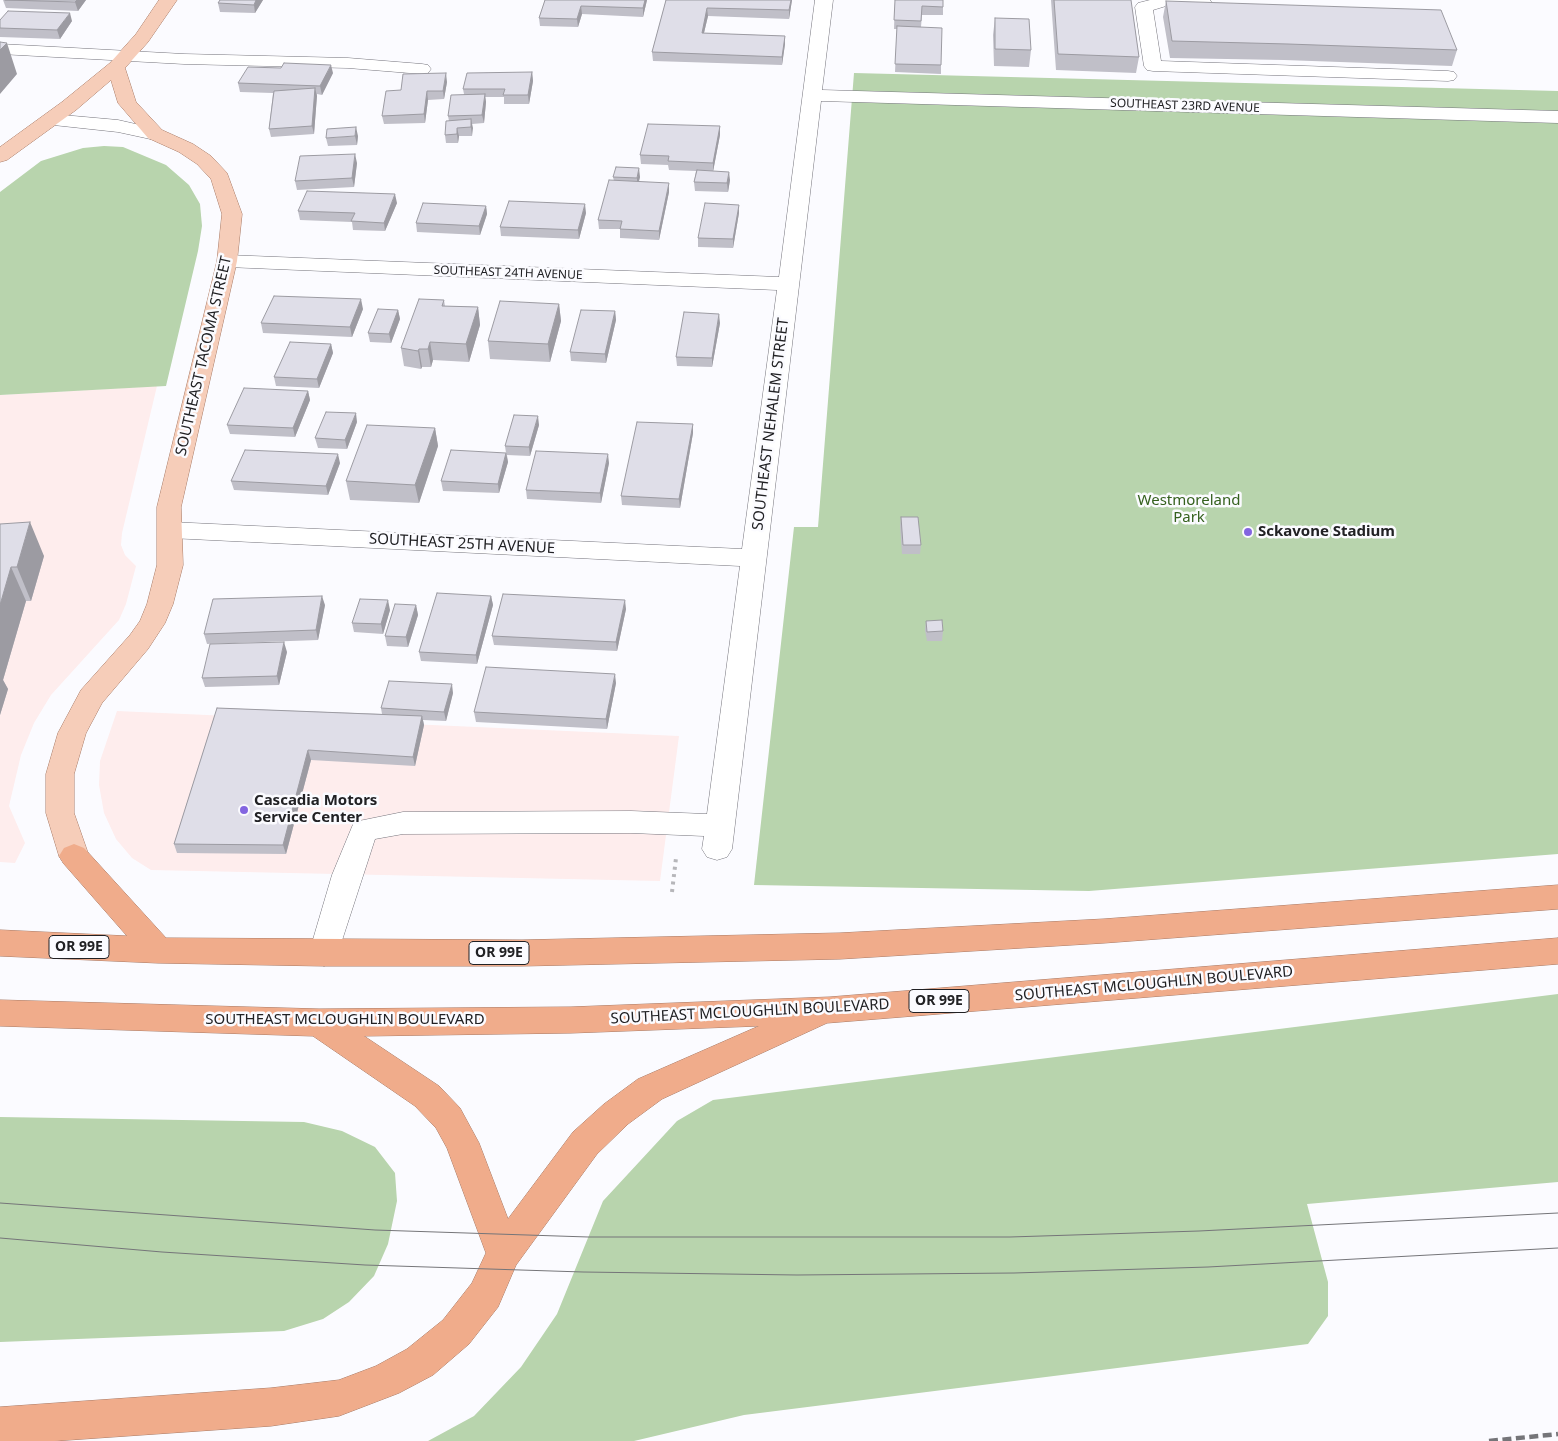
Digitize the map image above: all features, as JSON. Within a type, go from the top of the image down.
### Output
[{"type":"highway","points":[[74,856],[158,950]]},
{"type":"highway","name":"OR 99E","points":[[0,943],[158,950],[324,953],[532,953],[840,946],[1104,931],[1558,897]]},
{"type":"highway","name":"SOUTHEAST MCLOUGHLIN BOULEVARD","points":[[0,1012],[319,1023],[570,1020],[830,1010],[1558,951]]},
{"type":"highway","points":[[0,1426],[271,1407],[338,1398],[386,1380],[420,1362],[456,1332],[484,1296],[504,1253],[585,1144],[616,1114],[650,1089],[830,1010]]},
{"type":"highway","points":[[319,1023],[428,1096],[448,1118],[462,1143],[504,1253]]},
{"type":"main road","points":[[0,156],[51,120],[121,62],[155,21],[168,0]]},
{"type":"main road","points":[[121,62],[124,99],[155,134]]},
{"type":"main road","name":"SOUTHEAST TACOMA STREET","points":[[74,856],[60,814],[60,774],[72,732],[91,697],[139,642],[152,623],[160,604],[170,565],[169,507],[227,261],[232,214],[228,195],[220,177],[204,160],[186,148],[155,134]]},
{"type":"street","name":"SOUTHEAST NEHALEM STREET","points":[[324,953],[347,875],[364,830],[402,824],[631,822],[719,837],[824,0]]},
{"type":"street","points":[[1225,4],[1165,1],[1144,7],[1153,66],[1448,76]]},
{"type":"street","points":[[0,49],[121,62],[348,63],[422,69]]},
{"type":"street","name":"SOUTHEAST 23RD AVENUE","points":[[811,95],[1558,117]]},
{"type":"street","name":"SOUTHEAST TACOMA STREET","points":[[51,120],[118,126],[155,134]]},
{"type":"street","name":"SOUTHEAST 24TH AVENUE","points":[[227,261],[788,284]]},
{"type":"street","name":"SOUTHEAST 25TH AVENUE","points":[[170,530],[753,558]]},
{"type":"shaded area","points":[[157,386],[122,533],[121,545],[125,555],[136,566],[126,604],[119,620],[51,695],[34,723],[21,755],[9,806],[25,843],[15,863],[0,862],[0,395]]},
{"type":"shaded area","points":[[117,711],[679,736],[660,881],[151,870],[132,858],[116,839],[104,813],[99,785],[100,761]]},
{"type":"green space","name":"Westmoreland Park","points":[[854,73],[1558,91],[1558,854],[1089,891],[754,885],[794,527],[818,527]]},
{"type":"green space","points":[[123,147],[166,165],[189,185],[200,204],[202,226],[198,251],[166,386],[0,395],[0,192],[41,161],[83,148]]},
{"type":"green space","points":[[1558,994],[1558,1182],[1307,1204],[1328,1282],[1328,1316],[1308,1344],[744,1415],[634,1441],[428,1441],[474,1416],[521,1367],[557,1314],[603,1201],[677,1121],[713,1100]]},
{"type":"green space","points":[[0,1117],[304,1122],[342,1131],[375,1147],[395,1173],[397,1201],[388,1244],[374,1276],[349,1302],[323,1319],[284,1331],[0,1342]]},
{"type":"building","points":[[5,0],[77,0],[75,2]]},
{"type":"building","points":[[220,0],[256,0],[254,5],[218,3]]},
{"type":"building","points":[[545,0],[645,0],[643,8],[581,6],[577,19],[539,18]]},
{"type":"building","points":[[666,0],[791,0],[789,10],[707,8],[702,33],[785,36],[782,57],[652,52]]},
{"type":"building","points":[[895,0],[943,0],[943,7],[922,6],[921,21],[894,20]]},
{"type":"building","points":[[1054,0],[1131,0],[1139,57],[1058,54]]},
{"type":"building","points":[[1166,1],[1441,10],[1457,50],[1172,41]]},
{"type":"building","points":[[8,11],[70,13],[57,30],[0,28],[0,20]]},
{"type":"building","points":[[995,18],[1029,19],[1031,50],[995,49]]},
{"type":"building","points":[[897,26],[942,28],[941,65],[895,64]]},
{"type":"building","points":[[0,42],[7,43],[0,50]]},
{"type":"building","points":[[284,63],[331,65],[320,86],[238,83],[248,67],[281,68]]},
{"type":"building","points":[[532,72],[528,95],[503,95],[505,89],[463,89],[467,73]]},
{"type":"building","points":[[446,73],[443,91],[427,91],[424,114],[382,116],[386,91],[401,90],[403,74]]},
{"type":"building","points":[[315,88],[312,126],[269,129],[274,91]]},
{"type":"building","points":[[485,94],[482,115],[448,116],[451,95]]},
{"type":"building","points":[[471,119],[471,127],[457,128],[457,134],[445,135],[446,121]]},
{"type":"building","points":[[648,124],[720,126],[713,163],[668,161],[669,156],[640,155]]},
{"type":"building","points":[[356,127],[355,136],[326,138],[327,129]]},
{"type":"building","points":[[355,154],[352,178],[295,181],[300,156]]},
{"type":"building","points":[[616,167],[639,168],[637,178],[613,177]]},
{"type":"building","points":[[697,170],[729,172],[727,183],[694,182]]},
{"type":"building","points":[[609,180],[669,183],[659,231],[620,229],[622,221],[598,220]]},
{"type":"building","points":[[307,191],[395,194],[384,223],[351,221],[355,213],[298,211]]},
{"type":"building","points":[[509,201],[585,204],[578,230],[500,227]]},
{"type":"building","points":[[423,203],[486,206],[479,226],[416,223]]},
{"type":"building","points":[[705,203],[739,205],[733,239],[698,238]]},
{"type":"building","points":[[274,296],[361,299],[350,327],[261,323]]},
{"type":"building","points":[[419,299],[444,300],[442,306],[478,307],[466,344],[430,342],[428,349],[419,349],[418,351],[401,348]]},
{"type":"building","points":[[500,301],[559,304],[548,344],[488,341]]},
{"type":"building","points":[[378,309],[398,310],[389,334],[368,333]]},
{"type":"building","points":[[581,310],[615,311],[605,354],[570,352]]},
{"type":"building","points":[[684,312],[719,314],[712,358],[676,357]]},
{"type":"building","points":[[290,342],[331,344],[317,379],[274,377]]},
{"type":"building","points":[[244,388],[308,391],[293,428],[227,425]]},
{"type":"building","points":[[326,412],[356,413],[345,440],[315,438]]},
{"type":"building","points":[[514,415],[538,416],[529,447],[505,446]]},
{"type":"building","points":[[637,422],[693,424],[679,499],[621,496]]},
{"type":"building","points":[[367,425],[435,428],[415,485],[346,481]]},
{"type":"building","points":[[245,450],[338,454],[326,486],[231,481]]},
{"type":"building","points":[[451,450],[506,453],[498,484],[441,481]]},
{"type":"building","points":[[536,451],[608,454],[600,493],[526,490]]},
{"type":"building","points":[[901,517],[918,517],[921,545],[903,545]]},
{"type":"building","points":[[30,522],[17,567],[11,567],[0,605],[0,524]]},
{"type":"building","points":[[437,593],[491,596],[476,655],[419,652]]},
{"type":"building","points":[[503,594],[625,600],[616,642],[492,636]]},
{"type":"building","points":[[322,596],[316,630],[204,634],[213,599]]},
{"type":"building","points":[[360,599],[388,600],[381,624],[352,623]]},
{"type":"building","points":[[395,604],[416,605],[406,637],[385,636]]},
{"type":"building","points":[[942,620],[943,631],[927,632],[926,621]]},
{"type":"building","points":[[284,642],[277,676],[202,678],[210,644]]},
{"type":"building","points":[[486,667],[615,674],[606,719],[474,712]]},
{"type":"building","points":[[389,681],[452,684],[444,712],[381,708]]},
{"type":"building","name":"Cascadia Motors Service Center","points":[[217,708],[422,716],[413,757],[308,750],[283,845],[174,844]]},
{"type":"tram line","points":[[0,1203],[375,1230],[588,1237],[1010,1237],[1199,1231],[1558,1213]]},
{"type":"tram line","points":[[0,1238],[162,1252],[365,1265],[583,1272],[797,1275],[1014,1273],[1208,1267],[1558,1248]]},
{"type":"railway","points":[[1489,1441],[1558,1434]]},
{"type":"place","name":"Sckavone Stadium","points":[[1248,532]]},
{"type":"place","name":"Cascadia Motors Service Center","points":[[244,810]]}]
